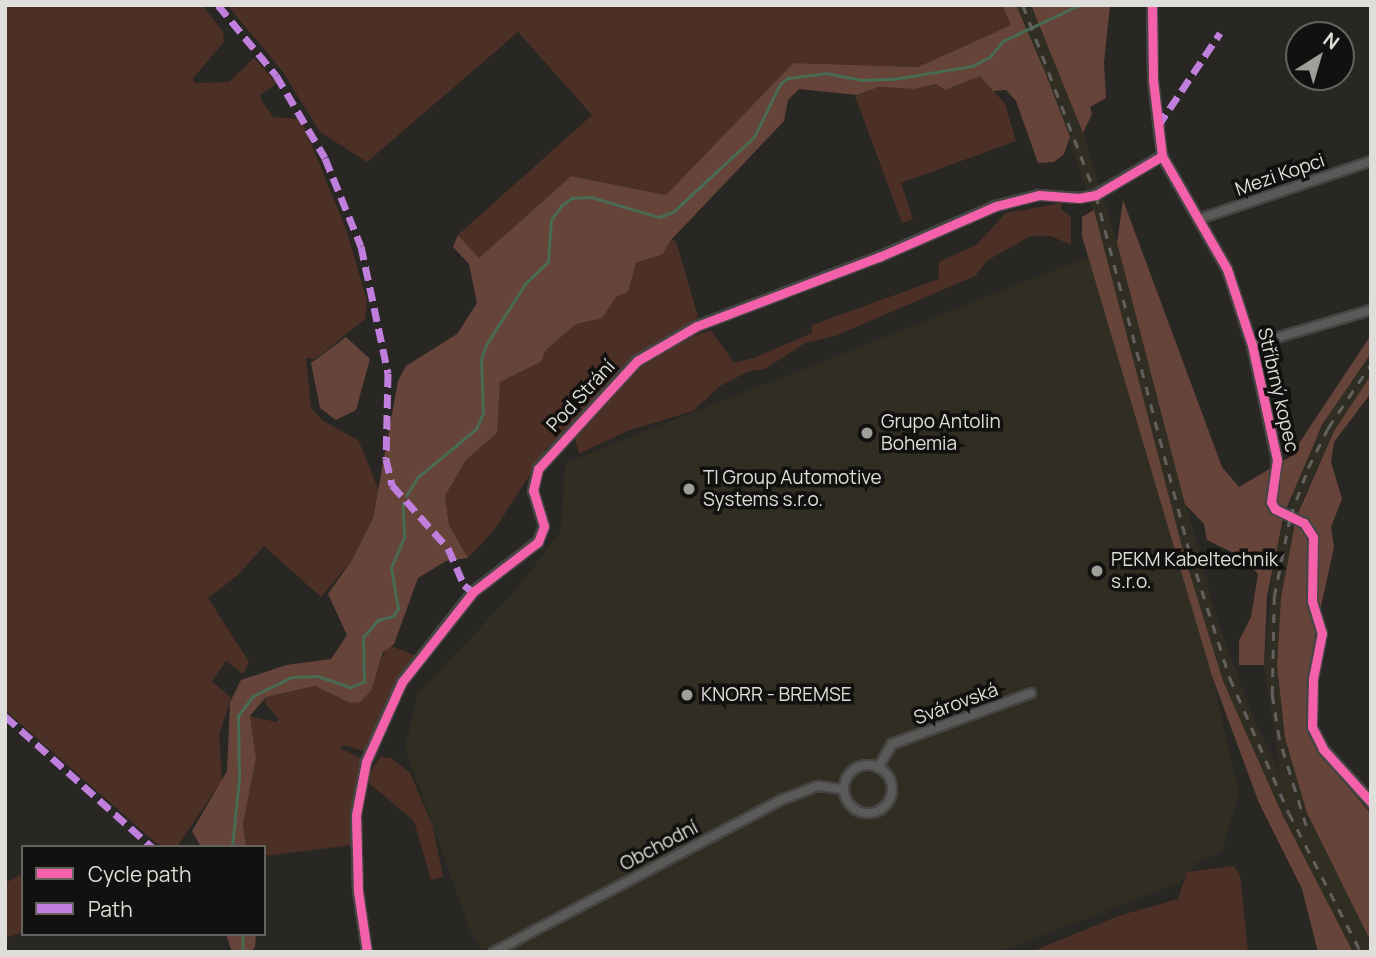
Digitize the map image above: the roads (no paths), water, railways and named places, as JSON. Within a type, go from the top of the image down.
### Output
[{"type":"street","name":"Stříbrný kopec","points":[[1152,5],[1162,156],[1227,269],[1252,345],[1277,460],[1271,502],[1275,509],[1304,523],[1313,537],[1311,601],[1322,633],[1313,679],[1312,727],[1323,748],[1371,802]]},
{"type":"street","name":"Pod Strání","points":[[367,952],[358,891],[356,815],[366,762],[402,682],[473,592],[538,542],[544,526],[533,491],[538,469],[637,362],[697,326],[878,257],[996,206],[1040,195],[1079,198],[1097,195],[1162,156]]},
{"type":"street","name":"Mezi Kopci","points":[[1199,219],[1371,161]]},
{"type":"street","name":"Stříbrný kopec","points":[[1252,345],[1371,310]]},
{"type":"street","name":"Svárovská","points":[[878,768],[892,744],[1031,693]]},
{"type":"street","points":[[857,768],[878,768],[892,789],[879,810],[863,812],[853,808],[844,789],[857,768]]},
{"type":"street","name":"Obchodní","points":[[494,952],[781,800],[818,786],[844,789]]},
{"type":"waterway","points":[[406,496],[418,477],[476,429],[483,413],[481,360],[486,345],[525,284],[548,262],[551,220],[561,206],[572,198],[591,197],[659,217],[673,212],[754,137],[780,84],[788,78],[826,73],[861,80],[894,79],[972,66],[990,57],[1003,41],[1079,5]]},
{"type":"waterway","points":[[232,845],[239,779],[238,716],[253,696],[292,677],[318,676],[350,687],[364,682],[363,637],[378,620],[393,616],[398,609],[391,568],[404,537],[403,503]]},
{"type":"waterway","points":[[243,936],[243,952]]},
{"type":"railway","points":[[1023,5],[1096,195],[1191,556],[1230,678],[1289,813],[1361,952]]},
{"type":"railway","points":[[1306,826],[1279,739],[1272,695],[1274,597],[1290,517],[1308,468],[1328,428],[1371,364]]},
{"type":"place","name":"Grupo Antolin Bohemia","points":[[867,433]]},
{"type":"place","name":"TI Group Automotive Systems s.r.o.","points":[[689,489]]},
{"type":"place","name":"PEKM Kabeltechnik s.r.o.","points":[[1097,571]]},
{"type":"place","name":"KNORR - BREMSE","points":[[687,695]]}]
